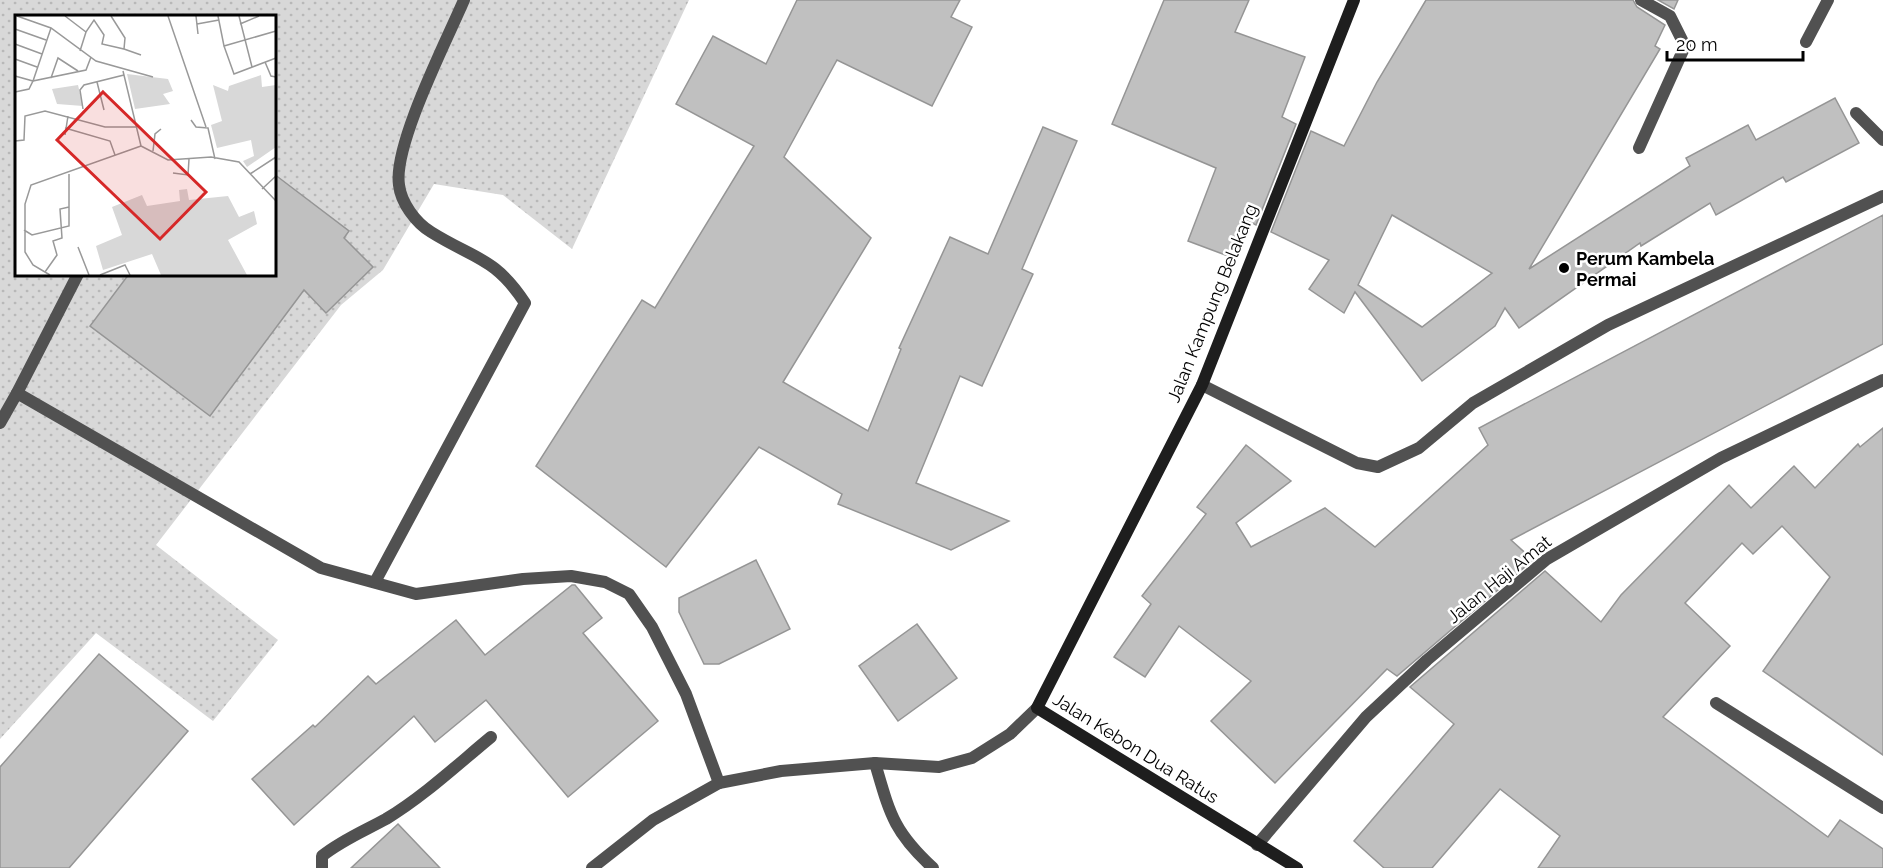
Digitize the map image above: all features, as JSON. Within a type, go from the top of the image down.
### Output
[{"type":"street","points":[[375,582],[525,303],[512,283],[487,260],[429,231],[404,204],[399,183],[400,165],[414,115],[464,0]]},
{"type":"street","name":"Jalan Kampung Belakang","points":[[1037,708],[1202,385],[1354,0]]},
{"type":"street","points":[[1639,148],[1685,46],[1670,16],[1641,0]]},
{"type":"street","points":[[1806,42],[1828,0]]},
{"type":"street","points":[[1856,113],[1883,140]]},
{"type":"street","points":[[1202,385],[1357,463],[1378,467],[1419,448],[1473,403],[1608,326],[1883,196]]},
{"type":"street","points":[[0,423],[77,276]]},
{"type":"street","name":"Jalan Haji Amat","points":[[1257,845],[1366,717],[1427,660],[1547,559],[1721,458],[1883,380]]},
{"type":"street","points":[[17,393],[321,568],[416,594],[523,579],[571,576],[605,582],[629,594],[652,627],[686,694],[719,783]]},
{"type":"street","points":[[1716,703],[1883,808]]},
{"type":"street","name":"Jalan Kebon Dua Ratus","points":[[592,868],[653,820],[719,783],[781,771],[875,763],[939,767],[972,758],[1010,734],[1037,708],[1288,866]]},
{"type":"street","points":[[322,868],[322,856],[342,841],[385,819],[419,797],[491,737]]},
{"type":"street","points":[[875,763],[890,816],[908,845],[933,868]]},
{"type":"shaded area","points":[[0,0],[689,0],[572,249],[503,195],[434,184],[383,270],[341,305],[156,545],[278,640],[213,721],[96,633],[0,739]]},
{"type":"building","points":[[797,0],[960,0],[951,17],[972,27],[932,106],[837,60],[784,157],[871,238],[783,382],[868,431],[901,349],[899,348],[950,237],[988,254],[1043,127],[1077,141],[1022,269],[1033,274],[982,386],[960,376],[916,483],[1009,521],[951,550],[838,504],[842,494],[759,447],[666,567],[536,466],[642,300],[655,308],[754,146],[676,104],[713,36],[766,64]]},
{"type":"building","points":[[1164,0],[1249,0],[1235,32],[1305,57],[1282,117],[1296,124],[1256,225],[1242,218],[1228,256],[1188,241],[1216,168],[1112,124]]},
{"type":"building","points":[[1426,0],[1633,0],[1637,7],[1665,25],[1655,46],[1660,49],[1529,269],[1690,166],[1686,158],[1748,125],[1756,140],[1835,98],[1859,143],[1786,182],[1783,177],[1716,215],[1710,203],[1641,246],[1640,243],[1519,328],[1505,308],[1495,326],[1422,381],[1355,292],[1344,313],[1309,289],[1329,260],[1271,232],[1311,131],[1344,146],[1377,82]],"holes":[[[1392,215],[1492,273],[1422,327],[1358,285]]]},
{"type":"building","points":[[1658,0],[1678,0],[1674,9]]},
{"type":"building","points":[[276,176],[349,231],[344,238],[373,267],[326,313],[304,290],[210,416],[90,326],[128,276],[276,276]]},
{"type":"building","points":[[1883,215],[1883,344],[1511,540],[1533,560],[1397,676],[1387,669],[1275,783],[1211,721],[1251,681],[1179,626],[1145,677],[1114,657],[1151,604],[1142,596],[1206,514],[1197,507],[1246,445],[1291,481],[1236,523],[1251,547],[1325,508],[1375,547],[1488,445],[1479,428]]},
{"type":"building","points":[[1883,428],[1883,755],[1763,671],[1830,577],[1782,526],[1753,554],[1742,543],[1685,603],[1730,646],[1663,717],[1828,837],[1840,820],[1883,849],[1883,868],[1538,868],[1560,836],[1500,789],[1432,868],[1384,868],[1354,841],[1454,724],[1410,687],[1545,571],[1601,622],[1621,595],[1729,485],[1751,508],[1794,466],[1815,488],[1858,444],[1860,447]]},
{"type":"building","points":[[756,560],[790,629],[719,664],[704,664],[679,612],[679,598]]},
{"type":"building","points":[[572,585],[575,585],[602,618],[583,633],[658,721],[568,797],[486,700],[435,742],[414,716],[294,825],[252,779],[313,725],[315,727],[368,676],[376,684],[456,620],[485,655]]},
{"type":"building","points":[[917,624],[957,678],[898,721],[859,666]]},
{"type":"building","points":[[99,654],[188,731],[69,868],[0,868],[0,767]]},
{"type":"building","points":[[398,824],[440,868],[351,868]]},
{"type":"place","name":"Perum Kambela Permai","points":[[1564,268]]}]
